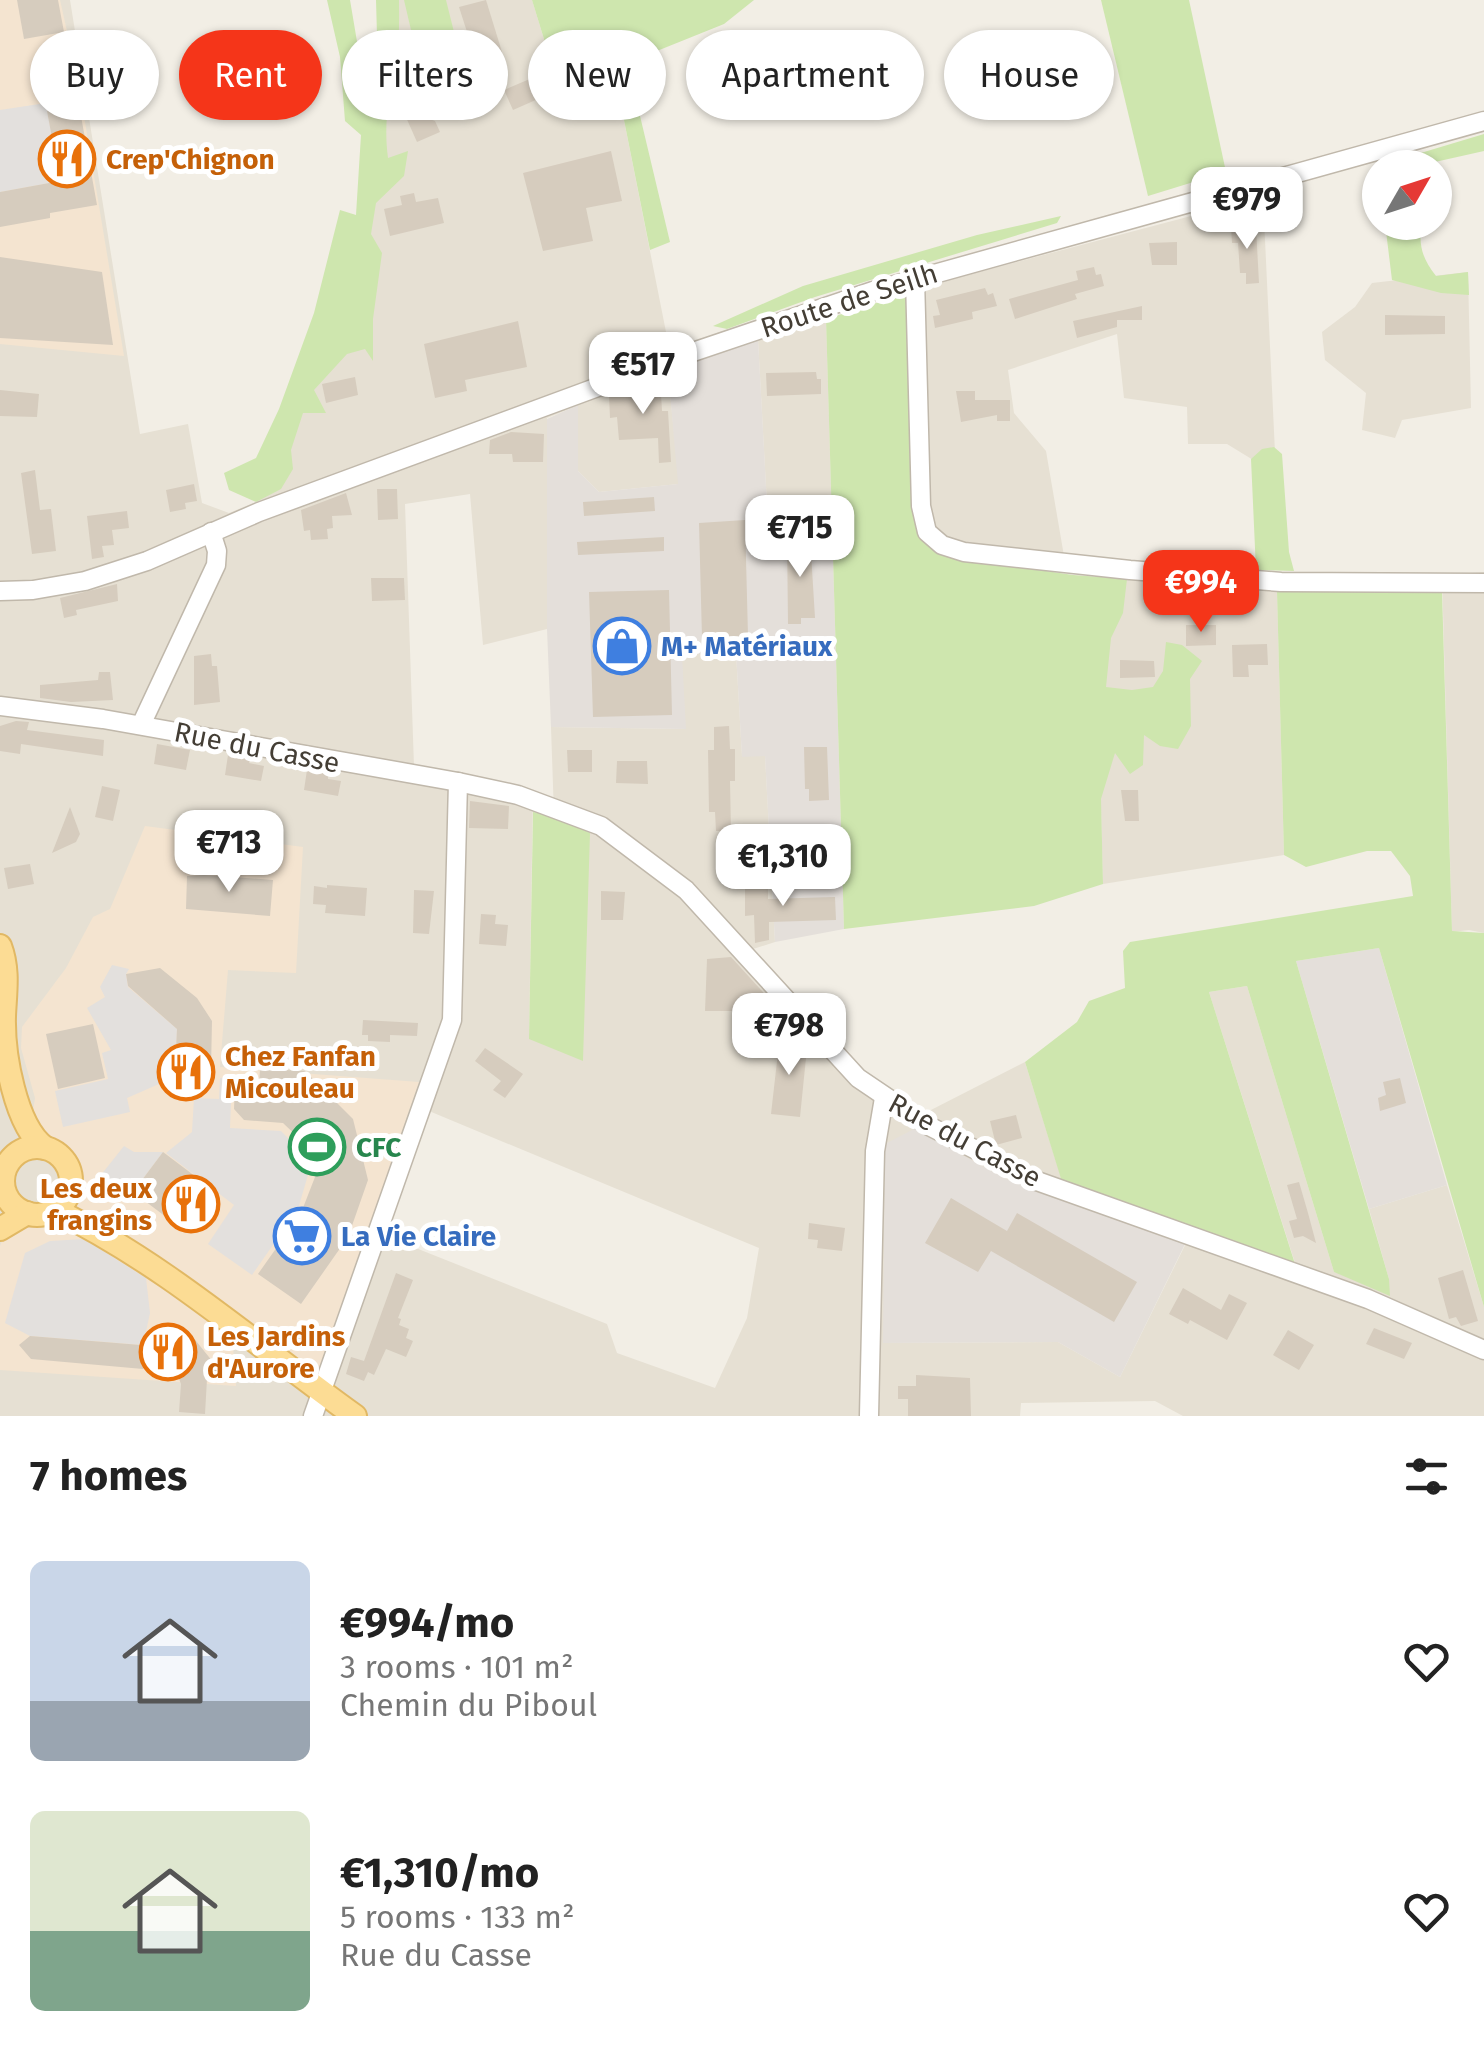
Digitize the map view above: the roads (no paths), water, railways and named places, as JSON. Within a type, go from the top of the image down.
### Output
[{"type":"main road","points":[[0,946],[6,966],[4,1020],[10,1073],[26,1128],[33,1139],[56,1152],[68,1167],[70,1190],[82,1206],[169,1279]]},
{"type":"main road","points":[[0,1069],[12,1158]]},
{"type":"main road","points":[[45,1148],[27,1148],[12,1158],[3,1175],[3,1201],[37,1215],[55,1210],[70,1190]]},
{"type":"main road","points":[[55,1210],[95,1230],[169,1279],[355,1416]]},
{"type":"main road","points":[[0,1230],[27,1214]]},
{"type":"street","name":"Route de Seilh","points":[[0,592],[85,581],[147,561],[210,532],[690,353],[915,278],[1484,120]]},
{"type":"street","points":[[915,278],[921,506],[927,532],[942,545],[1016,559],[1281,582],[1484,583]]},
{"type":"street","points":[[141,726],[216,565],[217,551],[210,532]]},
{"type":"street","name":"Rue du Casse","points":[[0,706],[141,726],[458,782],[518,794],[600,826],[654,863],[711,916],[858,1078],[884,1098],[1037,1181],[1368,1299],[1484,1350]]},
{"type":"street","points":[[313,1416],[452,1020],[458,782]]},
{"type":"street","points":[[868,1416],[874,1150],[884,1098]]},
{"type":"place","name":"Crep'Chignon","points":[[67,159]]},
{"type":"place","name":"M+ Matériaux","points":[[622,646]]},
{"type":"place","name":"Chez Fanfan Micouleau","points":[[186,1072]]},
{"type":"place","name":"CFC","points":[[317,1147]]},
{"type":"place","name":"Les deux frangins","points":[[191,1204]]},
{"type":"place","name":"La Vie Claire","points":[[302,1236]]},
{"type":"place","name":"Les Jardins d'Aurore","points":[[168,1352]]}]
